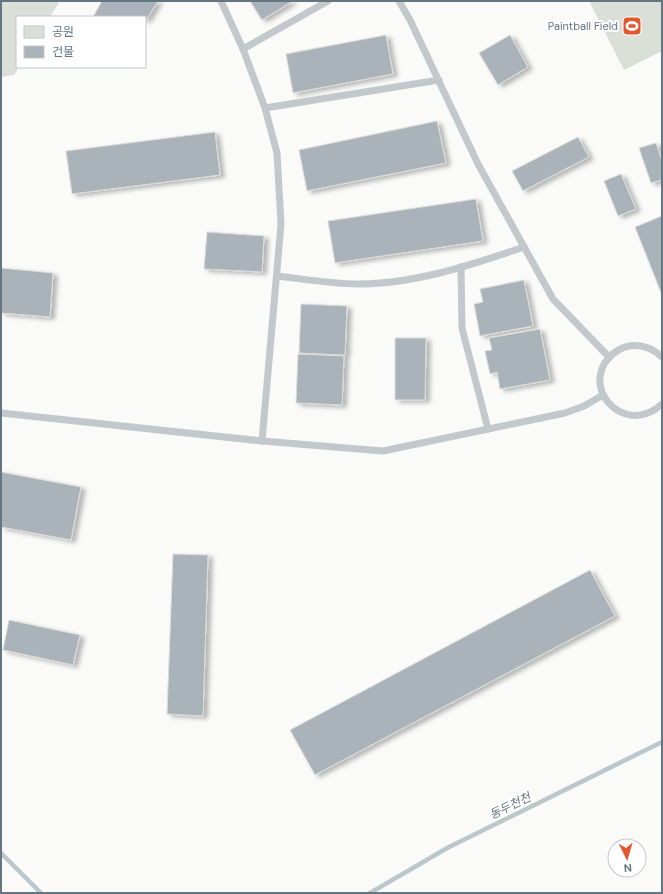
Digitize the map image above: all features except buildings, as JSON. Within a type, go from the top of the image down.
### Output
[{"type":"lane","points":[[221,1],[243,48],[266,108],[277,153],[281,224],[262,441]]},
{"type":"lane","points":[[243,48],[328,1]]},
{"type":"lane","points":[[399,1],[410,20],[478,164],[553,298],[609,357]]},
{"type":"lane","points":[[266,108],[439,80]]},
{"type":"lane","points":[[277,276],[358,284],[408,280],[476,263],[524,247]]},
{"type":"lane","points":[[461,267],[462,328],[488,429]]},
{"type":"lane","points":[[662,357],[656,351],[645,346],[633,345],[622,348],[609,357],[600,374],[600,386],[603,395],[611,406],[621,413],[632,416],[644,415],[654,411],[662,404]]},
{"type":"lane","points":[[1,413],[262,441],[383,451],[565,413],[584,406],[603,395]]},
{"type":"green space","points":[[1,1],[60,1],[51,16],[16,16],[16,68],[18,68],[14,75],[1,77]]},
{"type":"green space","name":"Paintball Field","points":[[589,1],[662,1],[662,51],[624,70]]},
{"type":"waterway","name":"동두천천","points":[[370,893],[449,847],[662,742]]},
{"type":"waterway","name":"동두천천","points":[[1,853],[41,893]]},
{"type":"place","name":"Paintball Field","points":[[632,26]]}]
